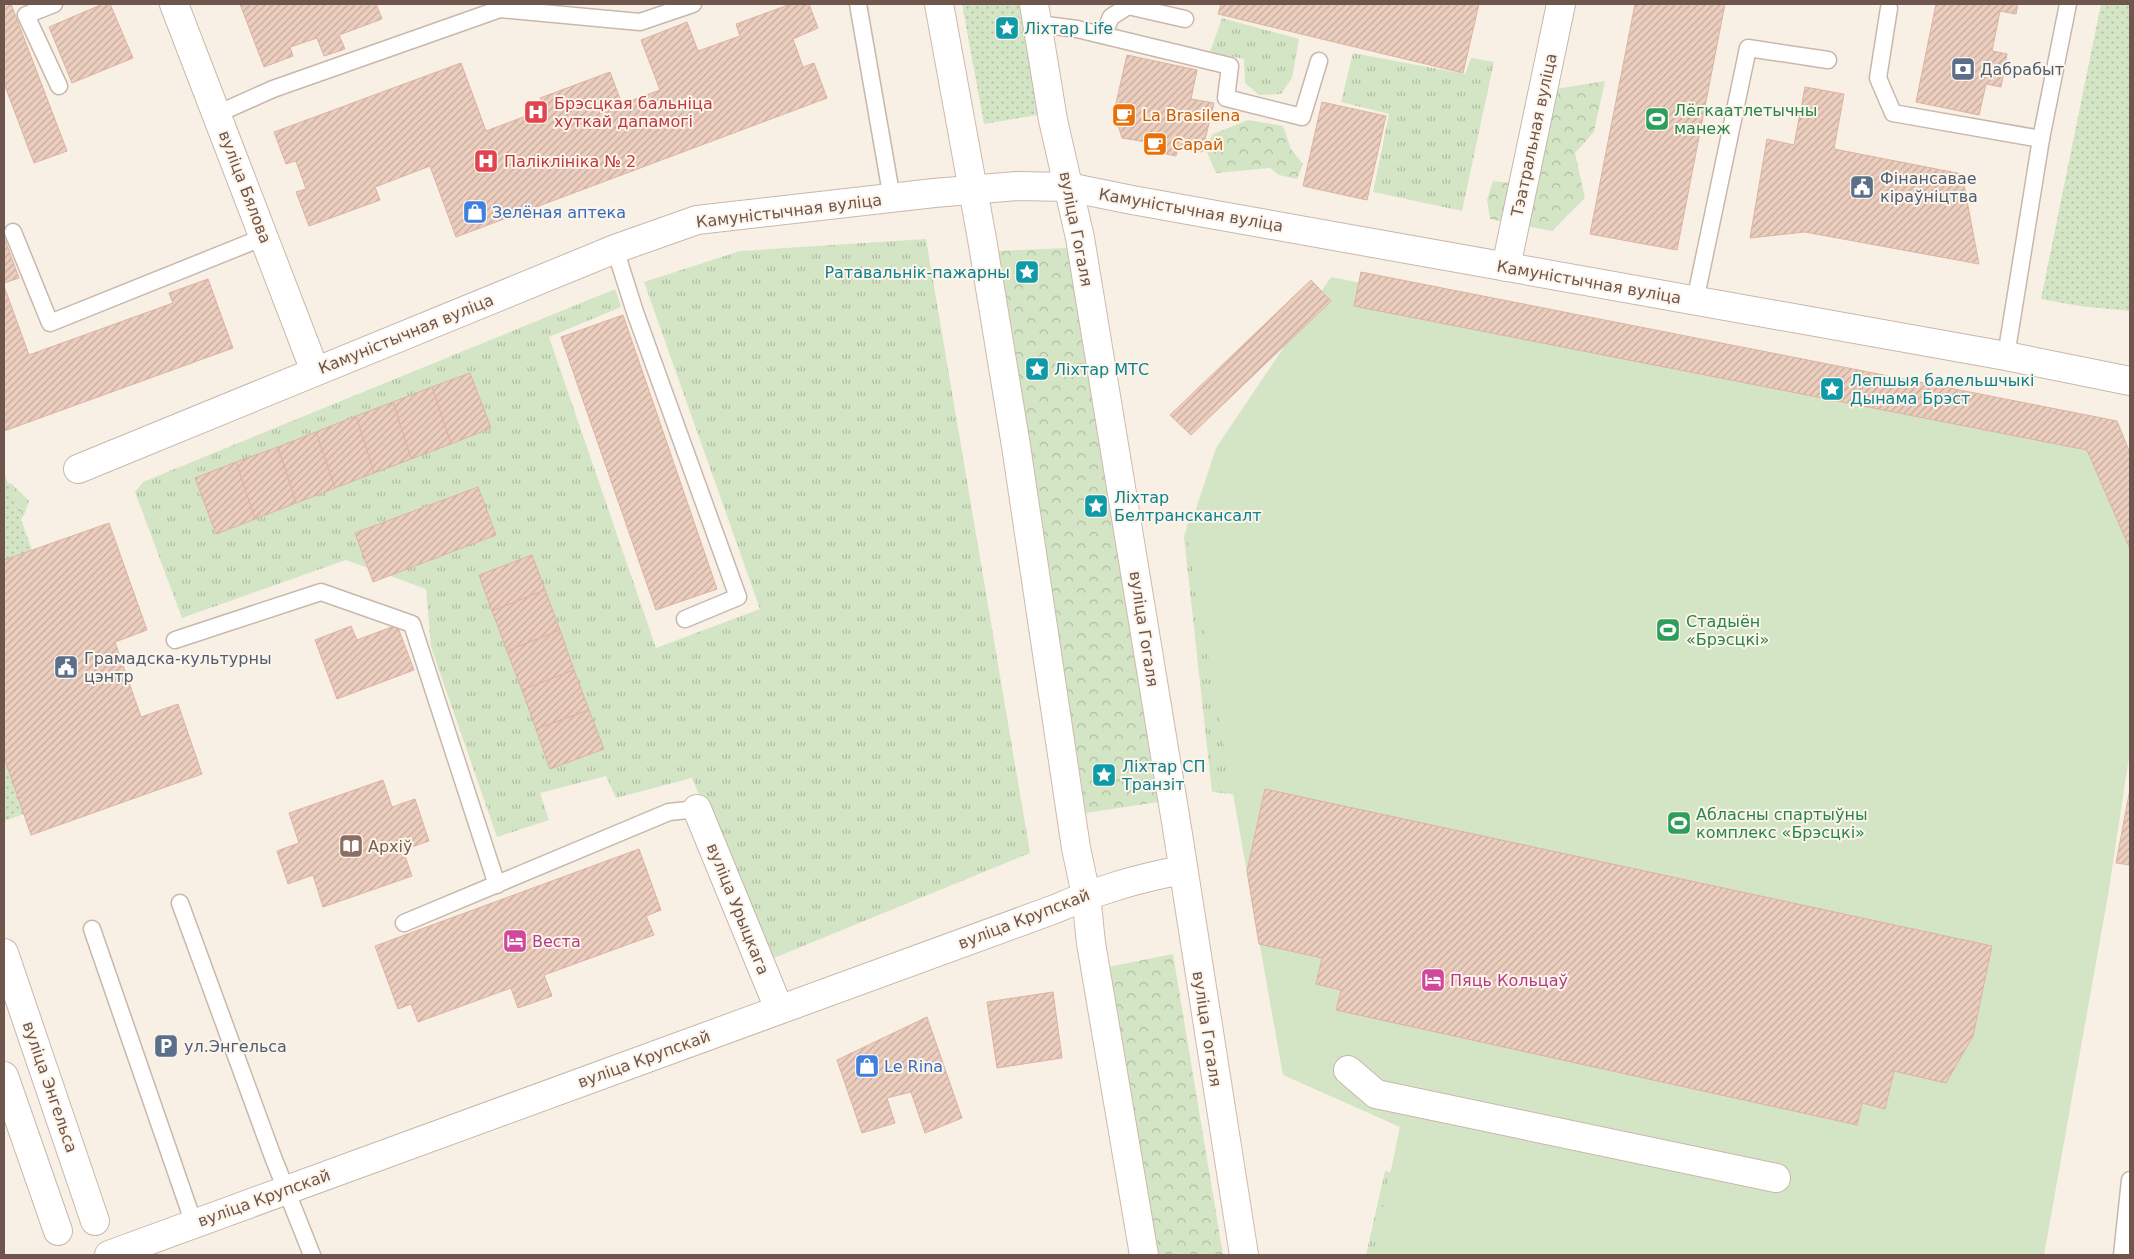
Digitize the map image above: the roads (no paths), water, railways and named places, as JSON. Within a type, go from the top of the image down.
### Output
[{"type":"street","name":"вуліца Бялова","points":[[174,4],[315,371]]},
{"type":"street","points":[[939,4],[973,189],[1014,436],[1076,848],[1086,895],[1091,943],[1144,1255]]},
{"type":"street","name":"Тэатральная вуліца","points":[[1506,267],[1561,4]]},
{"type":"street","name":"вуліца Гогаля","points":[[1036,14],[1053,120],[1083,258],[1175,818],[1244,1255]]},
{"type":"street","name":"Камуністычная вуліца","points":[[78,469],[615,249],[697,220],[973,189],[1017,186],[1068,187],[2006,356],[2130,381]]},
{"type":"street","name":"вуліца Урыцкага","points":[[697,809],[779,1009]]},
{"type":"street","name":"вуліца Крупскай","points":[[109,1255],[1046,912],[1086,895],[1130,880],[1182,870]]},
{"type":"street","name":"вуліца Энгельса","points":[[4,953],[95,1221]]},
{"type":"street","points":[[1348,1070],[1376,1094],[1776,1178]]},
{"type":"street","points":[[4,1076],[58,1231]]},
{"type":"lane","points":[[54,4],[26,15],[59,86]]},
{"type":"lane","points":[[217,114],[273,89],[500,9],[640,22],[693,4]]},
{"type":"lane","points":[[858,4],[892,199]]},
{"type":"lane","points":[[2006,356],[2041,139],[2068,4]]},
{"type":"lane","points":[[1103,35],[1111,17],[1128,6],[1186,18]]},
{"type":"lane","points":[[1889,8],[1878,78],[1893,113],[2041,139]]},
{"type":"lane","points":[[1036,14],[1103,35],[1230,66],[1226,98],[1302,117],[1319,61]]},
{"type":"lane","points":[[1696,301],[1748,48],[1828,60]]},
{"type":"lane","points":[[13,232],[50,323],[264,237]]},
{"type":"lane","points":[[615,249],[635,312],[738,597],[685,619]]},
{"type":"lane","points":[[175,640],[321,592],[412,624],[497,884]]},
{"type":"lane","points":[[404,923],[669,812],[697,809]]},
{"type":"lane","points":[[180,903],[285,1190],[312,1255]]},
{"type":"lane","points":[[92,928],[194,1224]]},
{"type":"lane","points":[[2122,1255],[2130,1180]]},
{"type":"place","name":"Ліхтар Life","points":[[1007,28]]},
{"type":"place","name":"Дабрабыт","points":[[1963,69]]},
{"type":"place","name":"Брэсцкая бальніца хуткай дапамогі","points":[[536,112]]},
{"type":"place","name":"La Brasilena","points":[[1124,115]]},
{"type":"place","name":"Лёгкаатлетычны манеж","points":[[1657,119]]},
{"type":"place","name":"Сарай","points":[[1155,144]]},
{"type":"place","name":"Паліклініка № 2","points":[[486,161]]},
{"type":"place","name":"Фінансавае кіраўніцтва","points":[[1862,187]]},
{"type":"place","name":"Зелёная аптека","points":[[475,212]]},
{"type":"place","name":"Ратавальнік-пажарны","points":[[1027,272]]},
{"type":"place","name":"Ліхтар МТС","points":[[1037,369]]},
{"type":"place","name":"Лепшыя балельшчыкі Дынама Брэст","points":[[1832,389]]},
{"type":"place","name":"Ліхтар Белтранскансалт","points":[[1096,506]]},
{"type":"place","name":"Стадыён «Брэсцкі»","points":[[1668,630]]},
{"type":"place","name":"Грамадска-культурны цэнтр","points":[[66,667]]},
{"type":"place","name":"Ліхтар СП Транзіт","points":[[1104,775]]},
{"type":"place","name":"Абласны спартыўны комплекс «Брэсцкі»","points":[[1679,823]]},
{"type":"place","name":"Архіў","points":[[351,846]]},
{"type":"place","name":"Веста","points":[[515,941]]},
{"type":"place","name":"Пяць Кольцаў","points":[[1433,980]]},
{"type":"place","name":"ул.Энгельса","points":[[166,1046]]},
{"type":"place","name":"Le Rina","points":[[867,1066]]}]
